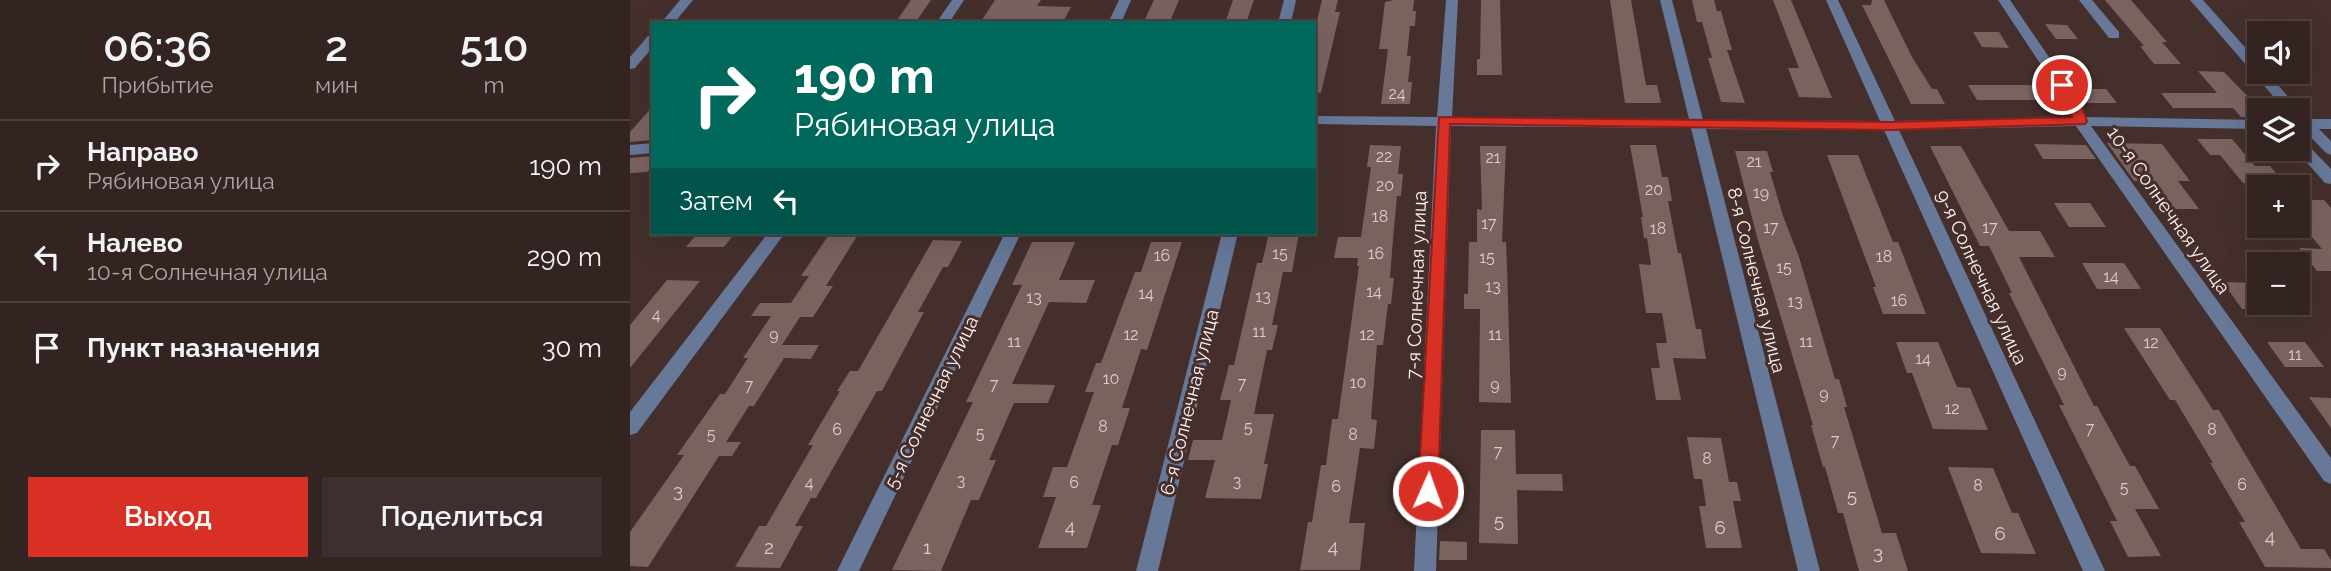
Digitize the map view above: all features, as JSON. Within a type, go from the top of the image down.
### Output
[{"type":"street","points":[[669,21],[688,0]]},
{"type":"street","points":[[943,21],[958,0]]},
{"type":"street","points":[[1115,21],[1125,0]]},
{"type":"street","points":[[1285,21],[1290,0]]},
{"type":"street","name":"7-я Солнечная улица","points":[[1425,571],[1444,120],[1452,0]]},
{"type":"street","name":"8-я Солнечная улица","points":[[1666,0],[1809,571]]},
{"type":"street","name":"9-я Солнечная улица","points":[[1832,0],[2094,571]]},
{"type":"street","name":"10-я Солнечная улица","points":[[2004,0],[2076,107],[2080,121],[2331,475]]},
{"type":"street","points":[[2085,0],[2114,35]]},
{"type":"street","points":[[2196,0],[2282,98]]},
{"type":"street","points":[[630,65],[651,41]]},
{"type":"street","points":[[1316,120],[1890,126],[2080,121],[2247,124]]},
{"type":"street","points":[[2310,122],[2331,124]]},
{"type":"street","points":[[2310,130],[2331,150]]},
{"type":"street","points":[[630,150],[651,148]]},
{"type":"street","points":[[2310,156],[2331,179]]},
{"type":"street","points":[[630,427],[775,235]]},
{"type":"street","name":"5-я Солнечная улица","points":[[848,571],[1012,235]]},
{"type":"street","name":"6-я Солнечная улица","points":[[1147,571],[1230,235]]},
{"type":"building","points":[[911,0],[931,0],[916,21],[896,21]]},
{"type":"building","points":[[995,0],[1041,0],[1037,6],[1071,7],[1064,20],[981,21]]},
{"type":"building","points":[[1154,0],[1179,0],[1171,19],[1145,19]]},
{"type":"building","points":[[1233,0],[1254,0],[1247,21],[1226,21]]},
{"type":"building","points":[[1322,0],[1338,0],[1335,12],[1340,12],[1321,93],[1316,92],[1316,25]]},
{"type":"building","points":[[1414,0],[1413,11],[1416,11],[1415,26],[1410,26],[1407,56],[1411,56],[1408,82],[1412,82],[1410,104],[1381,104],[1388,49],[1379,49],[1385,2]]},
{"type":"building","points":[[1481,0],[1500,0],[1502,75],[1477,75],[1477,59],[1480,59]]},
{"type":"building","points":[[1610,0],[1631,0],[1646,85],[1657,85],[1661,103],[1625,103]]},
{"type":"building","points":[[1692,0],[1714,0],[1717,11],[1721,11],[1732,50],[1727,50],[1745,103],[1721,102],[1708,58],[1712,58],[1702,22],[1697,22]]},
{"type":"building","points":[[1773,0],[1791,0],[1832,98],[1799,97],[1788,68],[1799,68]]},
{"type":"building","points":[[1872,0],[1884,0],[1912,57],[1945,104],[1911,104],[1862,5],[1871,5]]},
{"type":"building","points":[[2105,0],[2131,0],[2167,42],[2162,42],[2181,64],[2154,64],[2140,46],[2144,46]]},
{"type":"building","points":[[2045,24],[2067,25],[2078,39],[2056,39]]},
{"type":"building","points":[[1973,32],[1999,32],[2009,48],[1982,47]]},
{"type":"building","points":[[2198,71],[2224,72],[2249,98],[2247,98],[2247,117],[2241,117],[2233,108],[2173,108],[2161,93],[2217,93]]},
{"type":"building","points":[[1968,85],[2045,85],[2055,100],[1977,100]]},
{"type":"building","points":[[2078,89],[2106,89],[2117,103],[2088,103]]},
{"type":"building","points":[[651,108],[651,140],[630,142],[630,132]]},
{"type":"building","points":[[2197,139],[2232,139],[2247,157],[2247,161],[2255,166],[2270,166],[2278,175],[2247,175],[2247,183],[2243,183],[2220,155],[2210,155]]},
{"type":"building","points":[[2107,143],[2162,144],[2190,181],[2178,181],[2199,209],[2168,209],[2148,181],[2134,181]]},
{"type":"building","points":[[2034,144],[2086,145],[2096,159],[2043,159]]},
{"type":"building","points":[[1370,145],[1401,146],[1398,174],[1403,174],[1401,196],[1397,196],[1393,239],[1390,278],[1394,278],[1391,304],[1388,304],[1383,345],[1377,345],[1371,419],[1377,420],[1374,449],[1360,448],[1349,523],[1365,523],[1360,570],[1300,570],[1308,522],[1312,522],[1321,465],[1326,465],[1332,419],[1338,419],[1359,266],[1358,258],[1334,258],[1338,237],[1361,237],[1371,167],[1367,167]]},
{"type":"building","points":[[1630,145],[1656,145],[1662,177],[1668,177],[1672,201],[1668,201],[1696,329],[1701,329],[1706,359],[1673,358],[1681,400],[1656,400],[1651,368],[1660,368],[1656,343],[1667,343],[1662,313],[1646,313],[1639,264],[1651,265],[1647,238],[1644,238],[1643,217]]},
{"type":"building","points":[[1480,146],[1506,146],[1502,242],[1506,242],[1511,403],[1479,402],[1480,309],[1464,309],[1464,294],[1468,294],[1469,242],[1477,242],[1477,209],[1482,210]]},
{"type":"building","points":[[1930,146],[1961,146],[2009,231],[2040,231],[2055,257],[2019,257],[2094,406],[2097,406],[2130,466],[2135,466],[2159,509],[2135,509],[2161,556],[2128,557],[2110,521],[2117,521],[2059,405],[2064,405],[2009,293],[2012,293],[1989,246],[1980,246]]},
{"type":"building","points":[[1735,151],[1767,151],[1773,172],[1770,172],[1783,216],[1799,257],[1835,379],[1839,379],[1847,407],[1844,407],[1882,533],[1896,533],[1908,571],[1859,571],[1843,513],[1838,513],[1823,467]]},
{"type":"building","points":[[1827,155],[1858,155],[1893,242],[1898,242],[1926,314],[1883,314],[1873,287],[1876,287]]},
{"type":"building","points":[[651,156],[651,167],[647,172],[630,173],[630,158]]},
{"type":"building","points":[[2310,200],[2324,200],[2331,208],[2331,271],[2317,271],[2310,262],[2310,252],[2302,252],[2299,248],[2322,249],[2310,234]]},
{"type":"building","points":[[2054,203],[2090,203],[2106,227],[2069,227]]},
{"type":"building","points":[[696,235],[733,235],[724,247],[686,247]]},
{"type":"building","points":[[829,235],[858,235],[826,286],[833,286],[813,317],[800,317],[782,345],[819,345],[811,359],[784,358],[754,406],[749,406],[726,442],[741,442],[732,456],[719,456],[648,567],[630,566],[630,532],[684,455],[677,455],[720,394],[725,394],[748,358],[743,358],[771,316],[751,316],[760,303],[791,303],[809,276],[801,276]]},
{"type":"building","points":[[1269,235],[1299,235],[1292,272],[1283,272],[1272,325],[1278,325],[1272,350],[1267,350],[1254,414],[1274,414],[1264,464],[1268,464],[1261,499],[1205,498],[1215,460],[1188,460],[1193,440],[1222,440],[1231,400],[1220,400],[1229,365],[1234,365],[1257,263],[1262,263]]},
{"type":"building","points":[[933,240],[962,241],[948,267],[943,267],[918,312],[924,312],[882,391],[877,391],[816,498],[811,498],[795,526],[803,526],[780,568],[735,567],[759,526],[766,526],[813,445],[808,445],[840,391],[837,391],[850,371],[858,371]]},
{"type":"building","points":[[1032,242],[1075,242],[1059,280],[1095,280],[1086,303],[1049,302],[1012,384],[1055,385],[1048,403],[1014,403],[989,460],[996,460],[979,500],[971,500],[941,571],[892,570],[973,402],[966,402],[1022,285],[1012,285]]},
{"type":"building","points":[[1151,242],[1182,242],[1147,350],[1141,349],[1122,408],[1130,408],[1118,445],[1112,445],[1092,505],[1101,505],[1087,548],[1038,548],[1056,497],[1043,497],[1053,467],[1067,467],[1094,392],[1085,392],[1096,363],[1101,363],[1135,272],[1141,272]]},
{"type":"building","points":[[2082,263],[2124,263],[2141,289],[2097,289]]},
{"type":"building","points":[[667,280],[700,281],[630,368],[630,325]]},
{"type":"building","points":[[2223,282],[2247,283],[2247,309],[2242,309]]},
{"type":"building","points":[[2124,328],[2160,328],[2213,410],[2219,410],[2301,549],[2324,549],[2331,560],[2331,568],[2265,567],[2239,522],[2245,522],[2210,463],[2213,463],[2175,400],[2170,400]]},
{"type":"building","points":[[1896,342],[1938,342],[1957,387],[1970,388],[1988,430],[1933,429],[1912,373],[1907,373]]},
{"type":"building","points":[[2267,342],[2305,342],[2324,367],[2285,367]]},
{"type":"building","points":[[2309,397],[2331,398],[2331,428]]},
{"type":"building","points":[[1481,430],[1515,430],[1516,474],[1562,474],[1563,491],[1517,490],[1518,544],[1479,543]]},
{"type":"building","points":[[1687,437],[1721,438],[1729,482],[1737,482],[1741,501],[1733,501],[1742,548],[1706,548],[1699,506],[1706,506],[1702,479],[1694,479]]},
{"type":"building","points":[[1948,467],[1993,468],[2012,513],[2018,513],[2036,554],[1981,553]]},
{"type":"building","points":[[1440,541],[1467,542],[1467,560],[1439,560]]},
{"type":"route","points":[[1428,491],[1444,120],[1890,126],[2080,121],[2076,107],[2062,85]]}]
